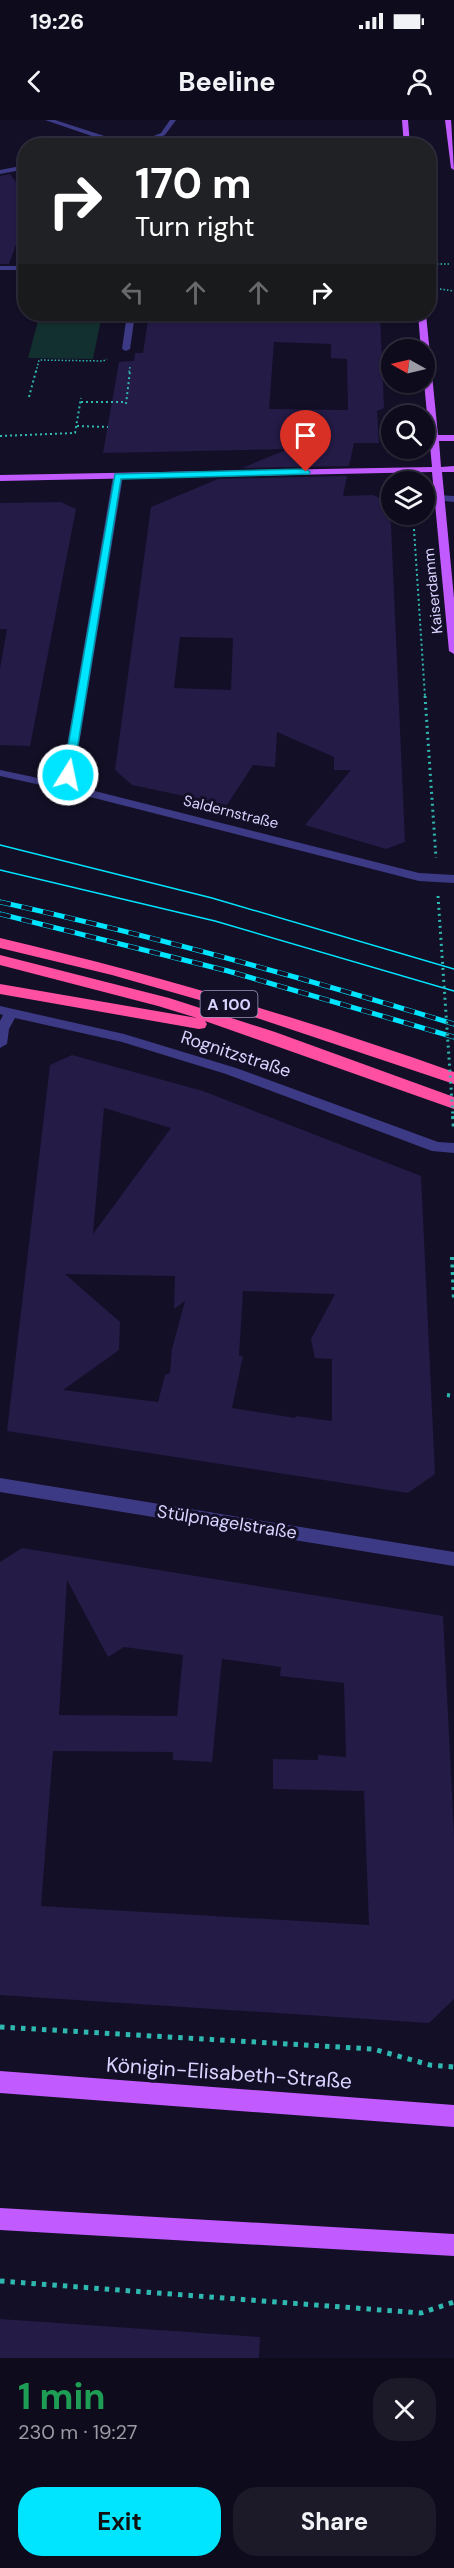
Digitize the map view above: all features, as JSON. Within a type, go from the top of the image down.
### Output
[{"type":"highway","name":"A 100","points":[[0,943],[61,956],[213,999],[399,1058],[454,1078]]},
{"type":"highway","name":"A 100","points":[[0,960],[163,1002],[269,1036],[454,1103]]},
{"type":"highway","points":[[0,989],[269,1036]]},
{"type":"main road","points":[[405,120],[406,138]]},
{"type":"main road","points":[[448,120],[454,168]]},
{"type":"main road","name":"Kaiserdamm","points":[[423,321],[430,405]]},
{"type":"main road","points":[[435,438],[454,438]]},
{"type":"main road","name":"Kaiserdamm","points":[[434,459],[454,651]]},
{"type":"main road","points":[[0,478],[454,469]]},
{"type":"main road","name":"Königin-Elisabeth-Straße","points":[[0,2082],[454,2116]]},
{"type":"main road","points":[[0,2219],[454,2245]]},
{"type":"street","points":[[48,120],[104,138]]},
{"type":"street","points":[[153,138],[163,134],[173,120]]},
{"type":"street","points":[[0,172],[18,169]]},
{"type":"street","points":[[0,268],[18,268]]},
{"type":"street","points":[[126,349],[130,321]]},
{"type":"street","points":[[60,786],[68,775],[118,476]]},
{"type":"street","points":[[438,498],[454,499]]},
{"type":"street","name":"Saldernstraße","points":[[0,773],[60,786],[418,877],[454,879]]},
{"type":"street","points":[[0,1044],[6,1012]]},
{"type":"street","name":"Rognitzstraße","points":[[6,1012],[124,1038],[231,1071],[437,1147],[454,1148]]},
{"type":"street","name":"Stülpnagelstraße","points":[[0,1485],[454,1559]]},
{"type":"path","points":[[437,264],[451,264]]},
{"type":"path","points":[[440,289],[454,291]]},
{"type":"path","points":[[29,397],[39,360],[103,361],[126,349]]},
{"type":"path","points":[[0,436],[75,433],[81,400],[125,403],[130,360]]},
{"type":"path","points":[[76,426],[108,427]]},
{"type":"path","points":[[414,525],[435,853]]},
{"type":"path","points":[[438,896],[454,1129]]},
{"type":"path","points":[[452,1257],[454,1301]]},
{"type":"path","points":[[447,1395],[454,1395]]},
{"type":"path","points":[[0,2027],[373,2049],[430,2065],[454,2067]]},
{"type":"path","points":[[0,2281],[421,2313],[454,2302]]},
{"type":"green space","points":[[38,321],[101,321],[93,359],[28,358]]},
{"type":"building","points":[[10,174],[18,184],[18,239],[9,264],[0,264],[0,176]]},
{"type":"building","points":[[148,321],[380,321],[381,393],[383,393],[384,405],[381,405],[381,409],[377,411],[379,443],[354,443],[349,466],[242,468],[288,449],[103,453],[119,362],[134,361],[135,353],[143,353]],"holes":[[[274,342],[331,344],[331,358],[347,359],[348,410],[269,409]]]},
{"type":"building","points":[[347,476],[343,496],[373,495],[381,499],[381,525],[391,525],[405,842],[386,849],[305,825],[351,770],[334,770],[334,757],[277,732],[275,767],[253,765],[227,805],[132,785],[115,770],[151,507],[218,479]],"holes":[[[180,637],[233,638],[231,690],[174,688]]]},
{"type":"building","points":[[61,502],[76,509],[30,746],[0,745],[0,669],[7,629],[0,629],[0,503]]},
{"type":"building","points":[[72,1055],[203,1091],[421,1176],[435,1474],[408,1493],[7,1431],[50,1065]],"holes":[[[104,1108],[171,1128],[93,1234]],[[65,1274],[175,1276],[174,1309],[185,1301],[172,1349],[170,1373],[165,1375],[158,1402],[63,1390],[119,1350],[120,1322]],[[243,1291],[335,1294],[311,1339],[315,1358],[332,1359],[332,1421],[232,1408],[243,1356],[239,1356]]]},
{"type":"building","points":[[22,1548],[443,1616],[454,1835],[454,1999],[429,2023],[0,1995],[0,1562]],"holes":[[[67,1580],[108,1657],[124,1647],[183,1655],[177,1716],[59,1715]],[[222,1659],[281,1667],[280,1676],[344,1683],[346,1757],[318,1755],[318,1760],[273,1759],[273,1789],[364,1791],[369,1925],[41,1906],[53,1751],[173,1752],[173,1760],[212,1762]]]},
{"type":"building","points":[[0,2319],[260,2337],[259,2358],[0,2358]]},
{"type":"tram line","points":[[0,845],[212,898],[454,969]]},
{"type":"tram line","points":[[0,870],[215,921],[454,991]]},
{"type":"railway","points":[[0,902],[228,958],[454,1024]]},
{"type":"railway","points":[[0,914],[228,971],[454,1037]]},
{"type":"route","points":[[68,775],[118,476],[306,472]]}]
